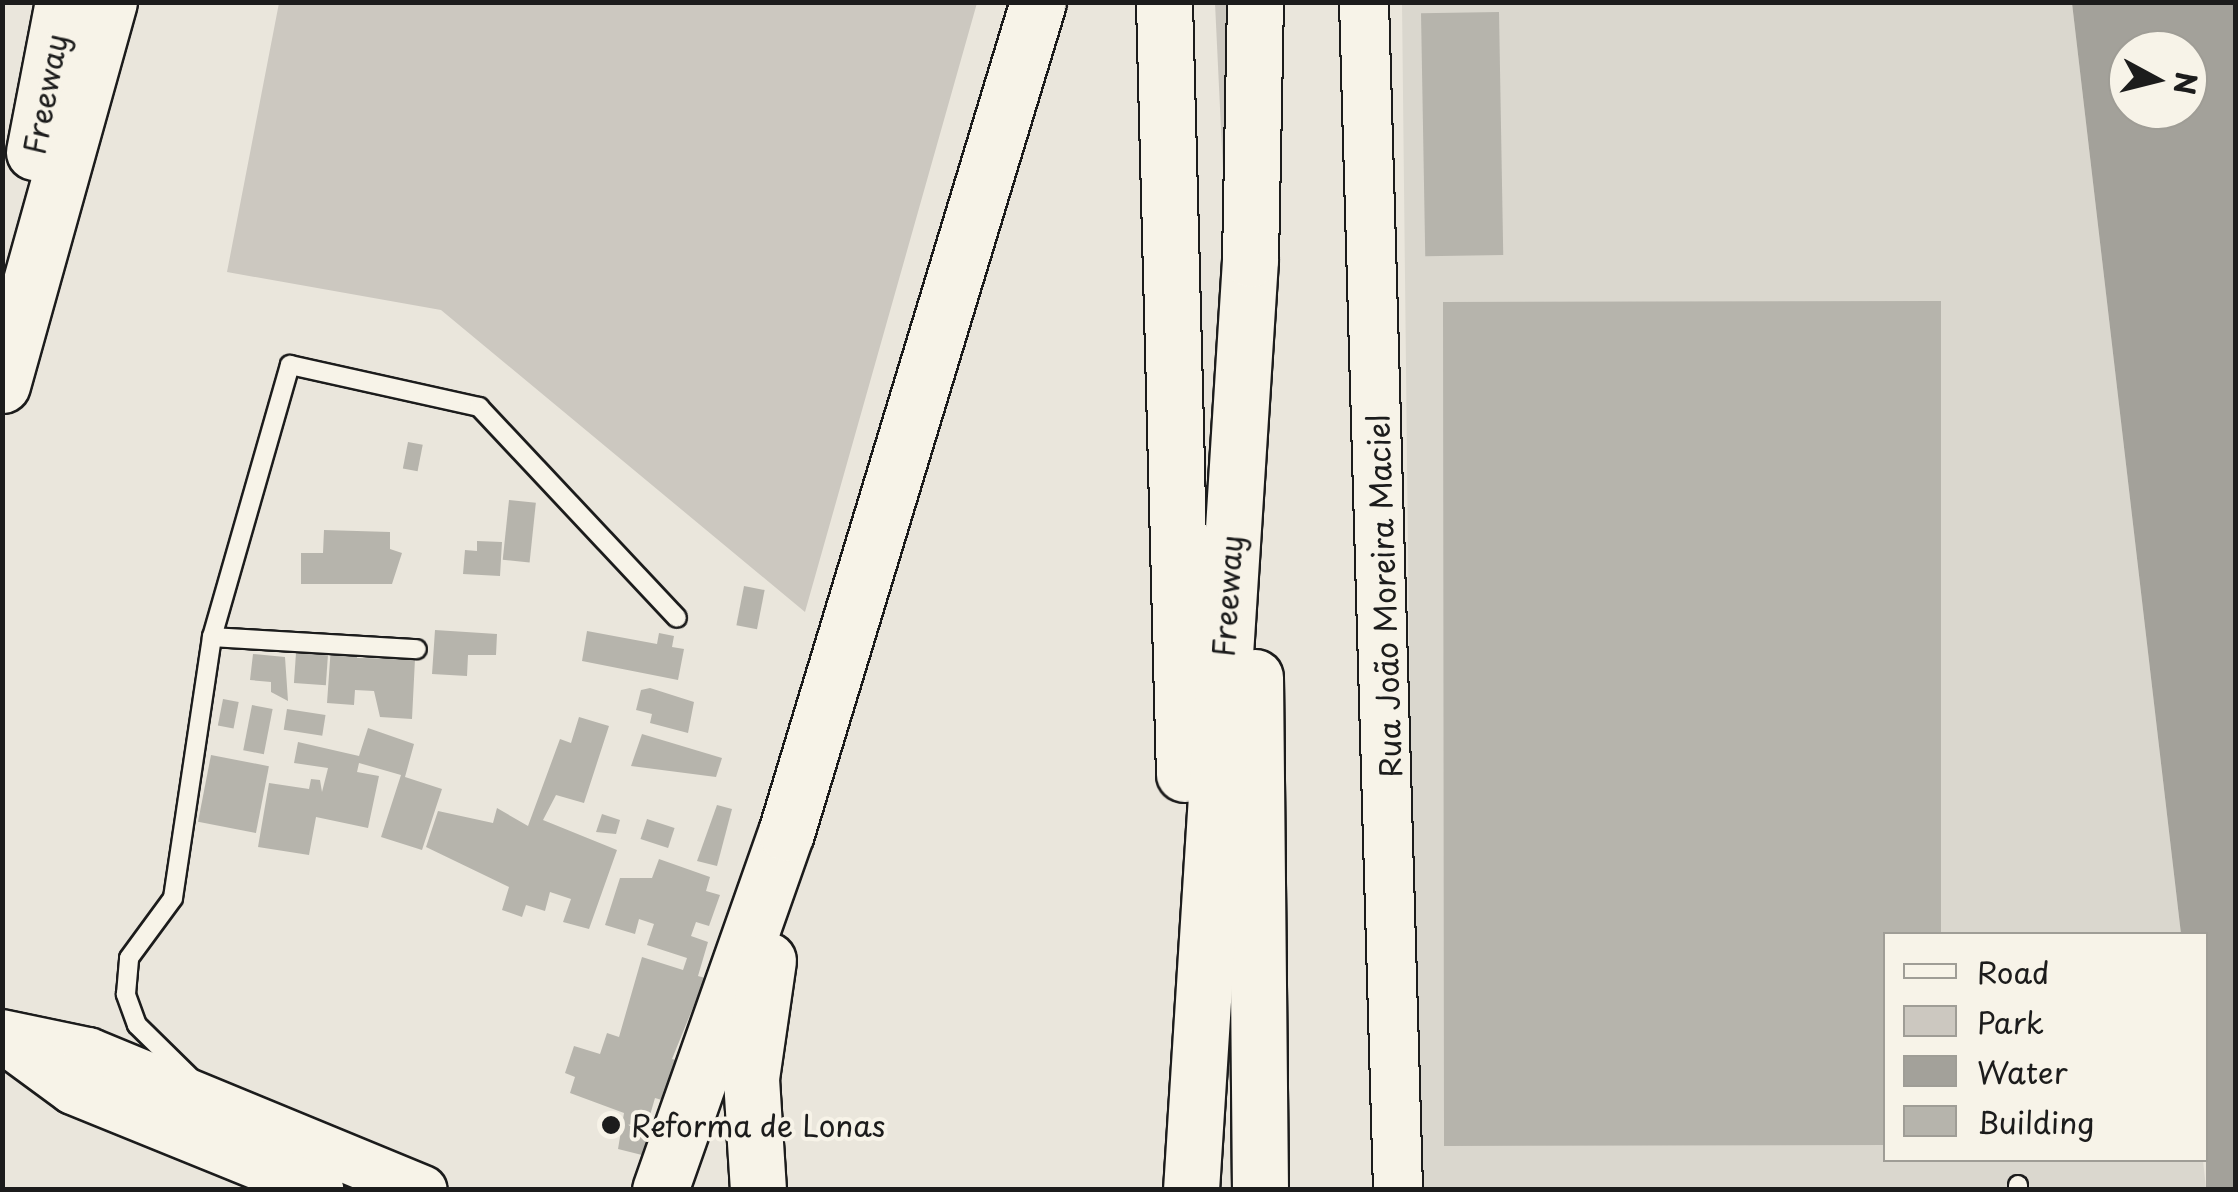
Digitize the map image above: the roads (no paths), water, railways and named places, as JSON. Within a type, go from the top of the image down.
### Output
[{"type":"highway","name":"Freeway","points":[[2,303],[63,2]]},
{"type":"highway","points":[[2,385],[109,2]]},
{"type":"highway","points":[[1006,95],[1014,2]]},
{"type":"highway","points":[[660,1190],[786,833],[1006,95],[1038,2]]},
{"type":"highway","points":[[1164,2],[1192,1112]]},
{"type":"highway","name":"Freeway","points":[[1192,1190],[1192,1112],[1250,259],[1256,2]]},
{"type":"highway","points":[[1250,259],[1260,1190]]},
{"type":"highway","points":[[758,1190],[751,1078],[786,833]]},
{"type":"street","name":"Rua João Moreira Maciel","points":[[1364,2],[1398,1190]]},
{"type":"street","points":[[2,1036],[88,1052],[423,1190]]},
{"type":"street","points":[[2,1036],[74,1090],[319,1190]]},
{"type":"lane","points":[[221,1106],[137,1025],[126,994],[129,958],[173,898],[212,637],[290,364],[479,408],[676,618]]},
{"type":"lane","points":[[212,637],[417,649]]},
{"type":"water","points":[[2072,3],[2235,3],[2235,1189],[2206,1189],[2208,932],[2181,932]]},
{"type":"place","name":"Reforma de Lonas","points":[[611,1125]]}]
